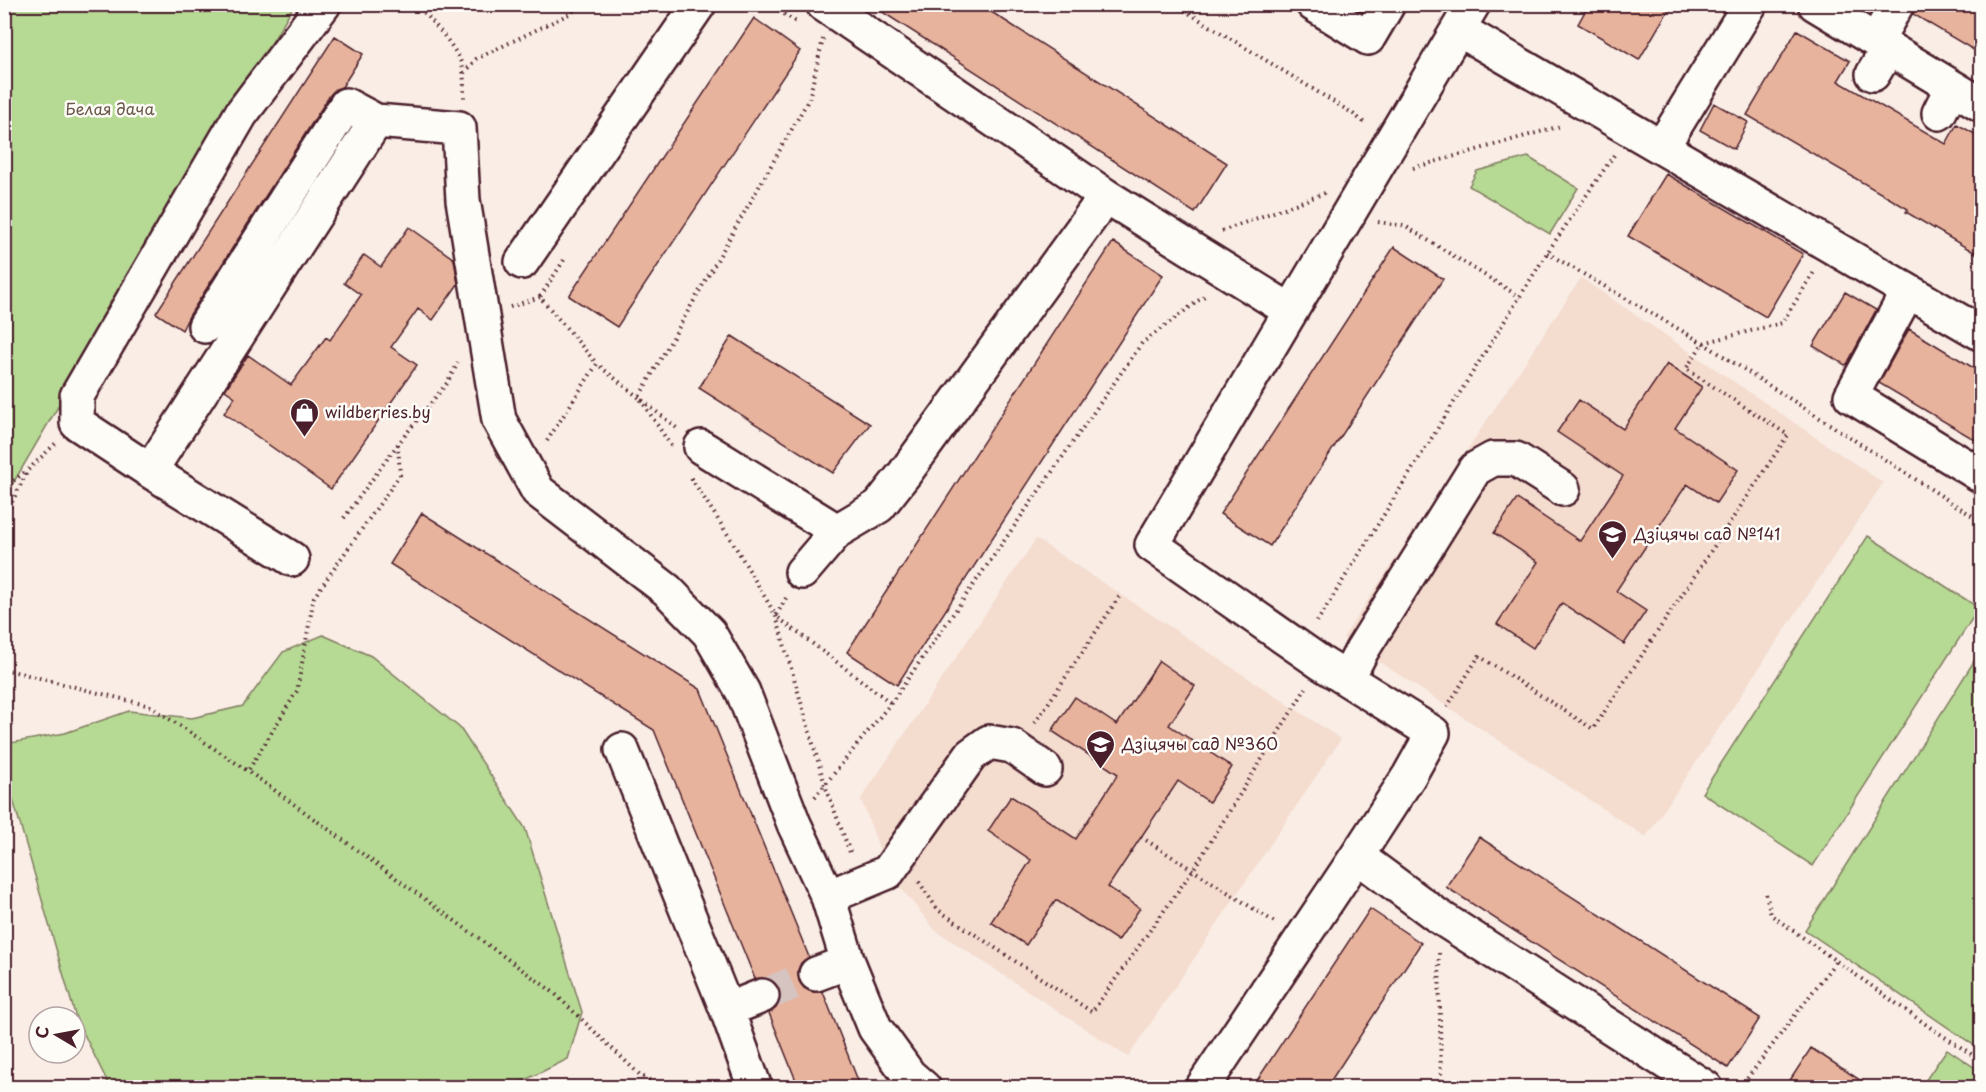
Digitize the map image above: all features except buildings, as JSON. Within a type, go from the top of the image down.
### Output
[{"type":"lane","points":[[292,559],[77,423],[77,396],[236,124],[324,4]]},
{"type":"lane","points":[[522,262],[699,4]]},
{"type":"lane","points":[[1313,4],[1368,38],[1388,4]]},
{"type":"lane","points":[[1662,147],[1750,4]]},
{"type":"lane","points":[[1815,4],[1879,55],[1945,100],[1982,105]]},
{"type":"lane","points":[[1879,55],[1897,4]]},
{"type":"lane","points":[[826,7],[1106,196],[1291,311]]},
{"type":"lane","points":[[1202,1088],[1409,777],[1433,733],[1334,671],[1152,545],[1465,17],[1618,122],[1982,334]]},
{"type":"lane","points":[[205,326],[346,105],[376,121],[459,128],[464,200],[496,311],[499,420],[538,491],[667,590],[709,633],[743,692],[794,824],[828,897],[848,962],[875,1028],[909,1075],[924,1088]]},
{"type":"lane","points":[[150,471],[376,121]]},
{"type":"lane","points":[[802,572],[837,531],[879,506],[1106,196]]},
{"type":"lane","points":[[1908,291],[1851,396],[1982,476]]},
{"type":"lane","points":[[688,459],[837,531]]},
{"type":"lane","points":[[1334,671],[1362,650],[1475,469],[1493,459],[1516,459],[1563,489]]},
{"type":"lane","points":[[828,897],[888,872],[971,755],[989,742],[1012,746],[1046,769]]},
{"type":"lane","points":[[622,750],[727,1010],[755,1088]]},
{"type":"lane","points":[[1357,856],[1438,916],[1706,1088]]},
{"type":"lane","points":[[816,974],[848,962]]},
{"type":"lane","points":[[727,1010],[762,996]]},
{"type":"path","points":[[416,4],[433,21],[460,60],[464,96],[459,128]]},
{"type":"path","points":[[463,75],[476,59],[571,14],[580,4]]},
{"type":"path","points":[[1174,4],[1352,113],[1390,143]]},
{"type":"path","points":[[639,397],[809,99],[826,7]]},
{"type":"path","points":[[1185,246],[1312,197],[1370,178],[1618,122]]},
{"type":"path","points":[[1313,628],[1547,253],[1618,122]]},
{"type":"path","points":[[1376,222],[1405,226],[1520,297]]},
{"type":"path","points":[[1433,733],[1479,656],[1593,729],[1788,435],[1686,369],[1703,343],[1782,323],[1831,246]]},
{"type":"path","points":[[1547,253],[1703,343],[1982,522]]},
{"type":"path","points":[[344,518],[398,444],[447,383],[496,311],[540,297],[566,258]]},
{"type":"path","points":[[794,824],[891,703],[1142,343],[1233,274]]},
{"type":"path","points":[[540,297],[597,364],[639,397],[688,459],[776,616],[825,785],[861,883]]},
{"type":"path","points":[[527,472],[597,364]]},
{"type":"path","points":[[639,397],[688,459]]},
{"type":"path","points":[[4,488],[28,470],[77,423]]},
{"type":"path","points":[[248,771],[297,691],[314,597],[400,475],[398,444]]},
{"type":"path","points":[[4,518],[28,470]]},
{"type":"path","points":[[776,616],[802,572]]},
{"type":"path","points":[[1017,749],[1121,594]]},
{"type":"path","points":[[776,616],[891,703]]},
{"type":"path","points":[[4,669],[150,706],[248,771],[553,992],[640,1075],[664,1088]]},
{"type":"path","points":[[901,854],[938,910],[1092,1012],[1334,671]]},
{"type":"path","points":[[1141,837],[1301,939]]},
{"type":"path","points":[[1766,894],[1771,915],[1931,1028],[1982,1061]]},
{"type":"path","points":[[1438,916],[1441,1088]]},
{"type":"path","points":[[1740,1088],[1836,961]]},
{"type":"shaded area","name":"Дзіцячы сад №141","points":[[1581,278],[1883,483],[1646,837],[1343,638]]},
{"type":"shaded area","name":"Дзіцячы сад №360","points":[[1036,539],[1341,739],[1128,1057],[935,930],[888,872],[861,799]]},
{"type":"green space","name":"Белая дача","points":[[4,5],[294,5],[5,497],[4,497]]},
{"type":"green space","points":[[1528,157],[1578,188],[1550,234],[1469,186],[1477,171]]},
{"type":"green space","points":[[1868,536],[1979,608],[1813,866],[1702,793]]},
{"type":"green space","points":[[323,635],[371,656],[460,728],[525,828],[582,1012],[568,1059],[511,1087],[110,1087],[87,1040],[87,1005],[72,1005],[5,772],[5,744],[65,733],[129,711],[192,718],[243,706],[283,652]]},
{"type":"green space","points":[[1981,650],[1981,1050],[1805,930]]},
{"type":"green space","points":[[1947,1049],[1981,1072],[1981,1087],[1921,1087]]},
{"type":"tunnel","points":[[762,996],[816,974]]},
{"type":"place","name":"wildberries.by","points":[[304,438]]},
{"type":"place","name":"Дзіцячы сад №141","points":[[1613,560]]},
{"type":"place","name":"Дзіцячы сад №360","points":[[1101,770]]}]
